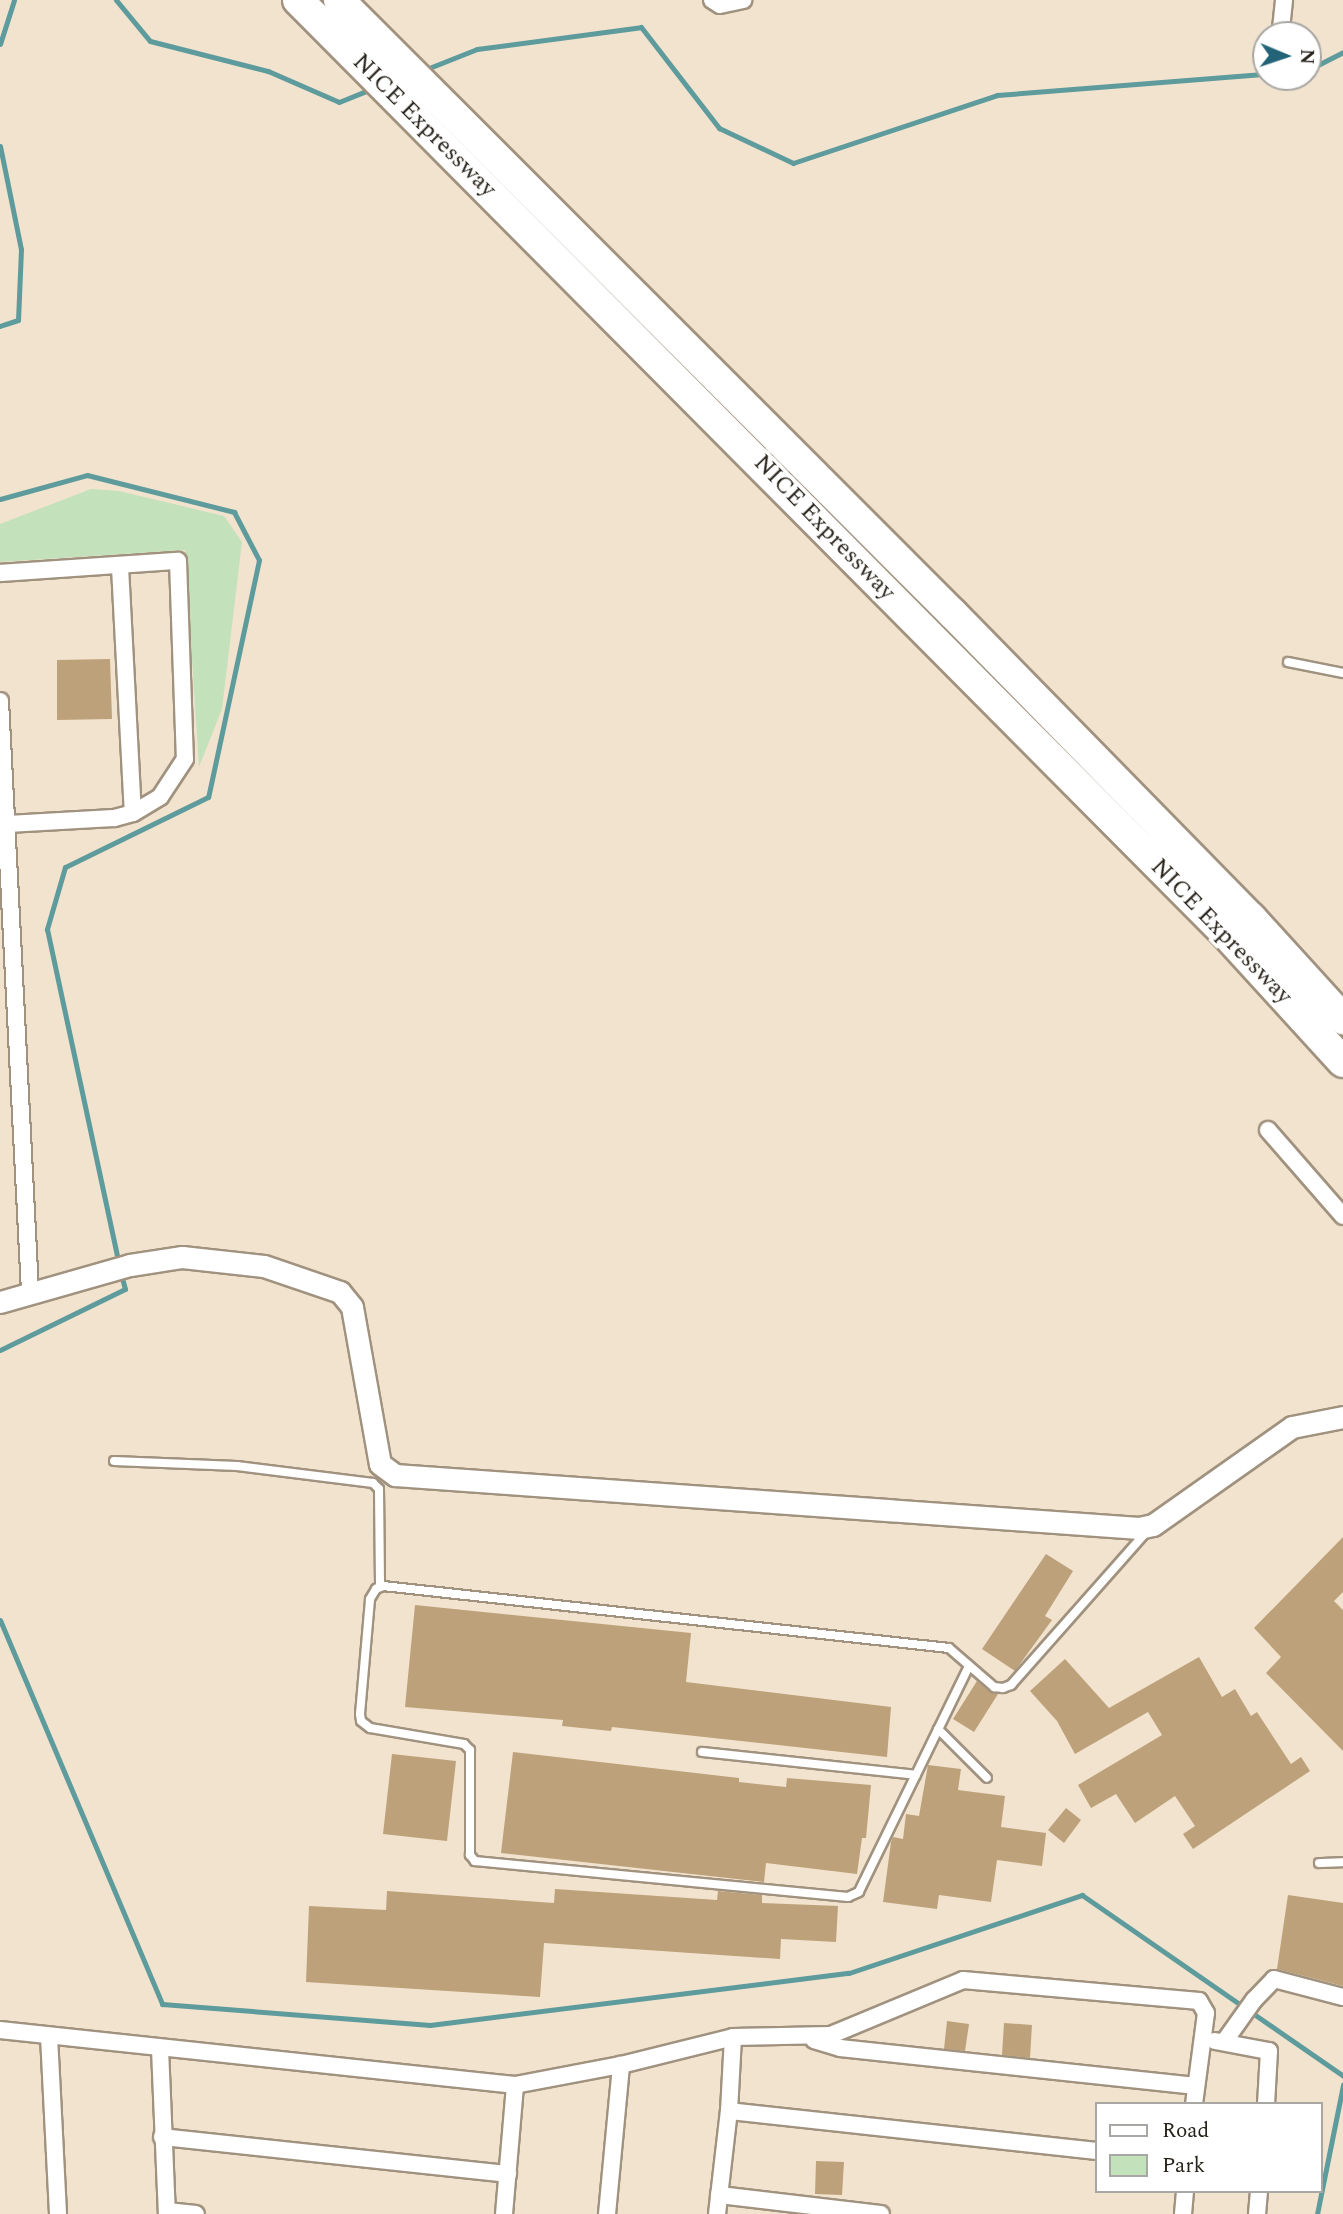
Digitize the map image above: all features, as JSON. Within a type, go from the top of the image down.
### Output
[{"type":"highway","name":"NICE Expressway","points":[[298,0],[365,68],[422,105],[953,614],[1251,918],[1343,1019]]},
{"type":"highway","name":"NICE Expressway","points":[[339,0],[399,61],[422,105],[1209,917],[1343,1062]]},
{"type":"street","points":[[712,0],[720,5],[743,0]]},
{"type":"street","points":[[1282,21],[1284,0]]},
{"type":"street","points":[[0,573],[178,561],[185,759],[160,797],[133,813],[114,818],[7,824]]},
{"type":"street","points":[[120,567],[133,813]]},
{"type":"street","points":[[0,701],[30,1292]]},
{"type":"street","points":[[1268,1130],[1343,1216]]},
{"type":"street","points":[[0,1302],[130,1265],[183,1257],[258,1266],[344,1295],[352,1307],[380,1464],[395,1475],[1117,1527],[1153,1525],[1292,1427],[1343,1417]]},
{"type":"street","points":[[0,2030],[515,2085],[621,2065],[733,2037],[835,2034],[963,1979],[1199,2001],[1206,2013],[1194,2102]]},
{"type":"street","points":[[1224,2042],[1254,2000],[1274,1979],[1343,1997]]},
{"type":"street","points":[[49,2036],[58,2214]]},
{"type":"street","points":[[802,2036],[840,2048],[1196,2086]]},
{"type":"street","points":[[717,2214],[729,2111],[733,2037]]},
{"type":"street","points":[[1202,2039],[1269,2051],[1266,2102]]},
{"type":"street","points":[[160,2049],[167,2213],[196,2214]]},
{"type":"street","points":[[607,2214],[621,2065]]},
{"type":"street","points":[[504,2214],[515,2085]]},
{"type":"street","points":[[729,2111],[1094,2151]]},
{"type":"street","points":[[162,2137],[508,2174]]},
{"type":"street","points":[[1183,2214],[1185,2193]]},
{"type":"street","points":[[1257,2214],[1259,2193]]},
{"type":"street","points":[[719,2195],[881,2214]]},
{"type":"lane","points":[[1287,662],[1343,673]]},
{"type":"lane","points":[[114,1461],[237,1466],[373,1483],[379,1489],[380,1587],[370,1599],[361,1721],[370,1728],[464,1744],[470,1750],[470,1855],[477,1862],[852,1897],[859,1892],[969,1666]]},
{"type":"lane","points":[[380,1587],[949,1648],[993,1687],[1010,1685],[1153,1525]]},
{"type":"lane","points":[[939,1729],[987,1778]]},
{"type":"lane","points":[[702,1752],[916,1775]]},
{"type":"lane","points":[[1319,1863],[1343,1862]]},
{"type":"green space","points":[[91,489],[119,491],[224,516],[242,542],[222,709],[199,767],[185,550],[0,562],[0,524]]},
{"type":"building","points":[[110,659],[112,719],[57,720],[57,660]]},
{"type":"building","points":[[1343,1537],[1343,1592],[1334,1601],[1343,1610],[1343,1751],[1266,1673],[1281,1657],[1254,1628]]},
{"type":"building","points":[[1046,1554],[1073,1571],[1045,1616],[1052,1620],[1015,1671],[982,1649]]},
{"type":"building","points":[[415,1605],[691,1633],[686,1682],[891,1707],[887,1757],[612,1727],[611,1731],[562,1726],[563,1720],[405,1707]]},
{"type":"building","points":[[1199,1657],[1222,1697],[1235,1689],[1251,1716],[1257,1712],[1291,1764],[1301,1757],[1310,1771],[1193,1849],[1183,1834],[1195,1826],[1175,1796],[1135,1823],[1116,1794],[1091,1808],[1078,1785],[1162,1735],[1148,1712],[1075,1754],[1057,1721],[1030,1691],[1065,1659],[1109,1708]]},
{"type":"building","points":[[977,1681],[990,1692],[998,1694],[974,1732],[953,1719]]},
{"type":"building","points":[[513,1752],[739,1778],[739,1782],[786,1787],[787,1778],[871,1785],[866,1838],[862,1838],[857,1874],[766,1863],[764,1882],[501,1853]]},
{"type":"building","points":[[392,1754],[456,1761],[447,1841],[383,1834]]},
{"type":"building","points":[[928,1765],[961,1769],[958,1790],[1005,1796],[1001,1827],[1046,1833],[1042,1866],[997,1860],[991,1902],[939,1895],[937,1909],[883,1902],[891,1842],[893,1837],[903,1839],[906,1814],[919,1816]]},
{"type":"building","points":[[1066,1808],[1081,1820],[1064,1843],[1048,1830]]},
{"type":"building","points":[[555,1889],[717,1900],[718,1891],[762,1895],[762,1903],[838,1906],[836,1942],[781,1939],[780,1959],[544,1943],[540,1997],[306,1982],[309,1906],[386,1910],[387,1891],[554,1903]]},
{"type":"building","points":[[1288,1895],[1343,1903],[1343,1986],[1277,1969]]},
{"type":"building","points":[[947,2021],[969,2024],[965,2051],[944,2049]]},
{"type":"building","points":[[1004,2023],[1032,2025],[1030,2058],[1002,2055]]},
{"type":"building","points":[[816,2161],[844,2162],[842,2195],[815,2194]]},
{"type":"waterway","points":[[0,44],[14,0]]},
{"type":"waterway","points":[[116,0],[150,41],[268,71],[339,102],[372,89]]},
{"type":"waterway","points":[[424,70],[477,49],[641,27],[719,128],[793,163],[997,95],[1252,75]]},
{"type":"waterway","points":[[1322,63],[1343,52]]},
{"type":"waterway","points":[[0,146],[21,249],[18,320],[0,326]]},
{"type":"waterway","points":[[0,499],[87,475],[234,512],[259,560],[208,797],[65,867],[47,929],[119,1264]]},
{"type":"waterway","points":[[0,1350],[125,1289],[121,1274]]},
{"type":"waterway","points":[[0,1620],[162,2004],[430,2025],[849,1973],[1082,1895],[1343,2076]]},
{"type":"waterway","points":[[1322,2189],[1343,2085]]},
{"type":"waterway","points":[[1317,2214],[1321,2193]]}]
